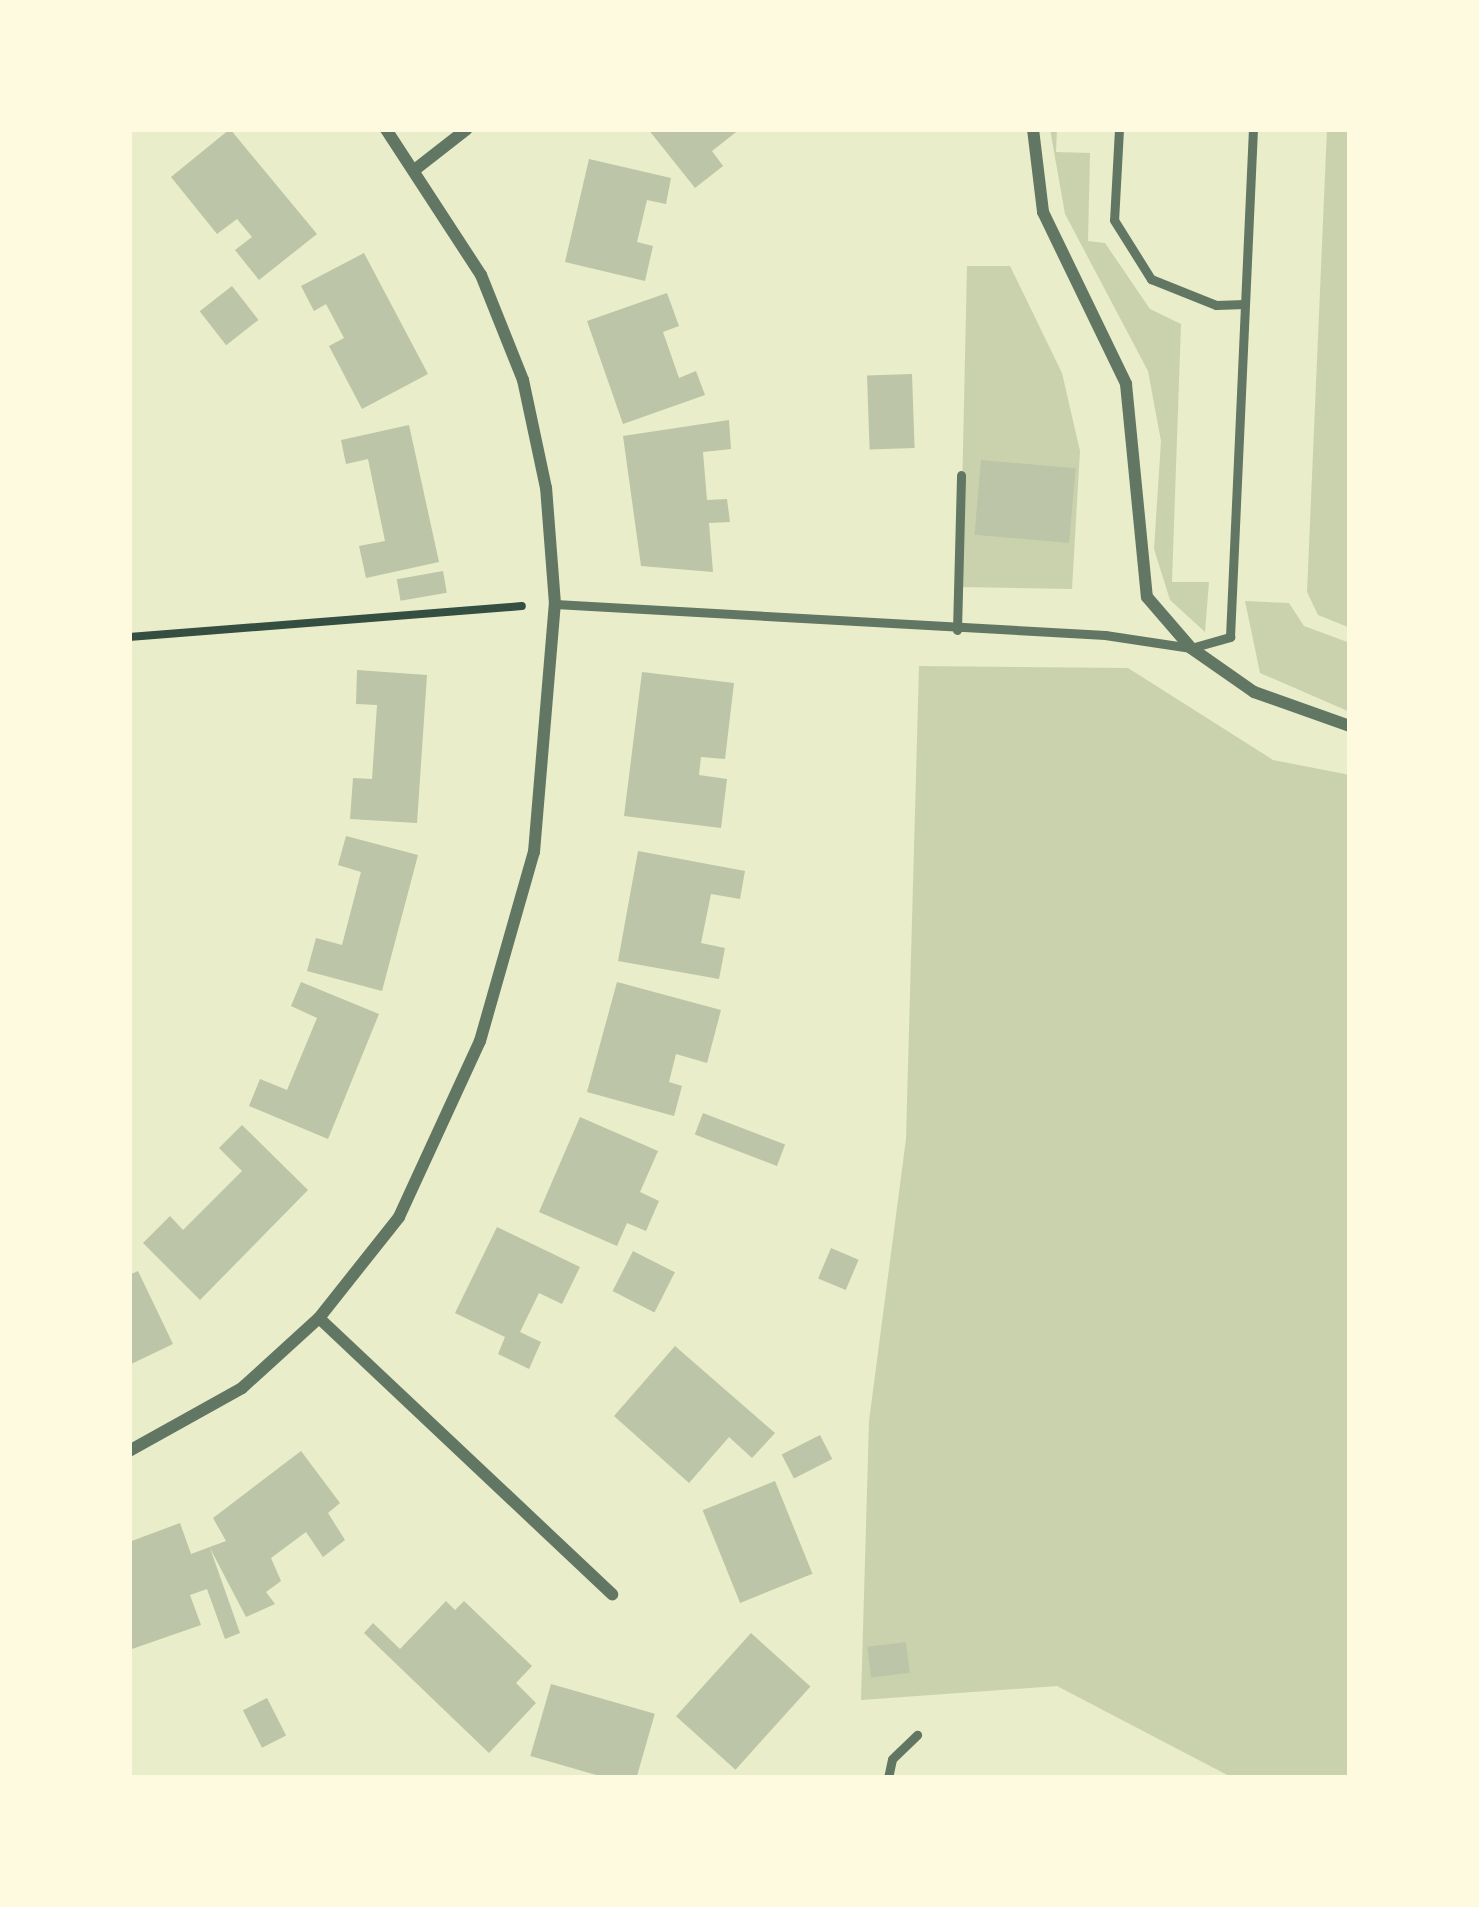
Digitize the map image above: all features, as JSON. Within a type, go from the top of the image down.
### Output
[{"type":"street","points":[[129,1451],[242,1388],[319,1318],[399,1217],[442,1134],[512,946],[534,852],[554,604],[546,488],[523,380],[481,274],[418,168],[386,129]]},
{"type":"street","points":[[418,168],[466,129]]},
{"type":"street","points":[[1033,129],[1042,212],[1126,384],[1147,597],[1191,649],[1254,692],[1350,726]]},
{"type":"street","points":[[319,1318],[612,1594]]},
{"type":"lane","points":[[1119,129],[1114,220],[1151,279],[1216,305],[1245,304]]},
{"type":"lane","points":[[554,604],[1105,635],[1191,649],[1229,637],[1253,129]]},
{"type":"lane","points":[[957,630],[961,475]]},
{"type":"lane","points":[[888,1778],[892,1760],[916,1735]]},
{"type":"path","points":[[129,638],[554,604]]},
{"type":"green space","points":[[1050,129],[1057,129],[1056,152],[1090,153],[1088,241],[1105,243],[1150,309],[1181,324],[1172,582],[1209,582],[1205,632],[1170,600],[1154,549],[1161,441],[1148,371],[1065,214]]},
{"type":"green space","points":[[1327,129],[1350,129],[1348,627],[1318,615],[1307,592]]},
{"type":"green space","points":[[967,266],[1010,266],[1062,373],[1080,451],[1072,589],[960,587]]},
{"type":"green space","points":[[1245,601],[1289,603],[1304,626],[1350,643],[1350,712],[1260,673]]},
{"type":"green space","points":[[919,666],[1128,668],[1273,760],[1350,775],[1350,1778],[1233,1778],[1057,1686],[861,1700],[869,1421],[906,1139]]},
{"type":"building","points":[[230,129],[317,234],[259,280],[235,250],[252,237],[237,219],[217,234],[171,177]]},
{"type":"building","points":[[648,129],[740,129],[712,151],[723,166],[695,188]]},
{"type":"building","points":[[589,159],[671,178],[666,204],[647,200],[637,242],[653,246],[645,281],[565,262]]},
{"type":"building","points":[[364,253],[428,374],[362,409],[329,346],[344,338],[326,304],[314,311],[301,286]]},
{"type":"building","points":[[232,286],[258,320],[226,345],[200,311]]},
{"type":"building","points":[[667,293],[679,326],[663,332],[679,378],[696,371],[705,395],[623,424],[587,321]]},
{"type":"building","points":[[912,374],[915,448],[870,450],[867,376]]},
{"type":"building","points":[[729,420],[731,449],[703,452],[707,500],[727,499],[730,522],[709,523],[713,572],[641,566],[623,436]]},
{"type":"building","points":[[409,425],[439,562],[366,578],[359,546],[385,541],[368,459],[346,464],[341,440]]},
{"type":"building","points":[[981,460],[1076,468],[1069,543],[974,535]]},
{"type":"building","points":[[443,571],[447,593],[401,601],[397,579]]},
{"type":"building","points":[[357,670],[427,675],[417,823],[350,819],[353,778],[372,779],[377,705],[356,704]]},
{"type":"building","points":[[642,672],[734,683],[725,759],[701,757],[699,775],[727,779],[721,828],[624,816]]},
{"type":"building","points":[[346,836],[418,855],[382,991],[307,971],[316,938],[342,945],[361,872],[338,865]]},
{"type":"building","points":[[638,851],[745,871],[740,899],[711,894],[701,943],[725,948],[719,979],[618,961]]},
{"type":"building","points":[[301,982],[379,1014],[328,1139],[249,1106],[260,1079],[287,1090],[317,1018],[291,1006]]},
{"type":"building","points":[[617,982],[721,1010],[707,1063],[676,1054],[669,1082],[682,1086],[674,1116],[587,1092]]},
{"type":"building","points":[[703,1113],[785,1145],[777,1166],[695,1134]]},
{"type":"building","points":[[580,1117],[658,1151],[640,1192],[659,1201],[646,1231],[627,1223],[617,1246],[539,1212]]},
{"type":"building","points":[[242,1125],[308,1190],[200,1300],[143,1243],[170,1216],[183,1230],[242,1171],[219,1148]]},
{"type":"building","points":[[497,1227],[580,1267],[562,1304],[539,1293],[520,1332],[541,1342],[529,1369],[498,1354],[505,1337],[455,1313]]},
{"type":"building","points":[[831,1248],[859,1260],[846,1290],[818,1278]]},
{"type":"building","points":[[633,1251],[675,1272],[654,1312],[613,1291]]},
{"type":"building","points":[[138,1271],[173,1344],[129,1365],[129,1275]]},
{"type":"building","points":[[675,1346],[775,1433],[752,1458],[729,1437],[689,1483],[614,1416]]},
{"type":"building","points":[[820,1435],[832,1459],[794,1479],[782,1455]]},
{"type":"building","points":[[301,1451],[340,1503],[328,1513],[345,1540],[323,1557],[306,1532],[271,1558],[281,1581],[266,1592],[275,1604],[246,1617],[210,1548],[240,1633],[225,1639],[207,1589],[190,1595],[201,1625],[129,1650],[129,1542],[180,1523],[191,1554],[226,1541],[213,1518]]},
{"type":"building","points":[[775,1481],[812,1574],[740,1603],[703,1510]]},
{"type":"building","points":[[446,1601],[455,1610],[464,1601],[532,1666],[516,1683],[536,1703],[489,1753],[364,1633],[373,1623],[400,1649]]},
{"type":"building","points":[[751,1633],[810,1687],[736,1770],[676,1716]]},
{"type":"building","points":[[906,1642],[910,1673],[871,1678],[867,1647]]},
{"type":"building","points":[[551,1684],[655,1714],[636,1778],[607,1778],[530,1756]]},
{"type":"building","points":[[267,1698],[286,1735],[262,1748],[243,1710]]}]
